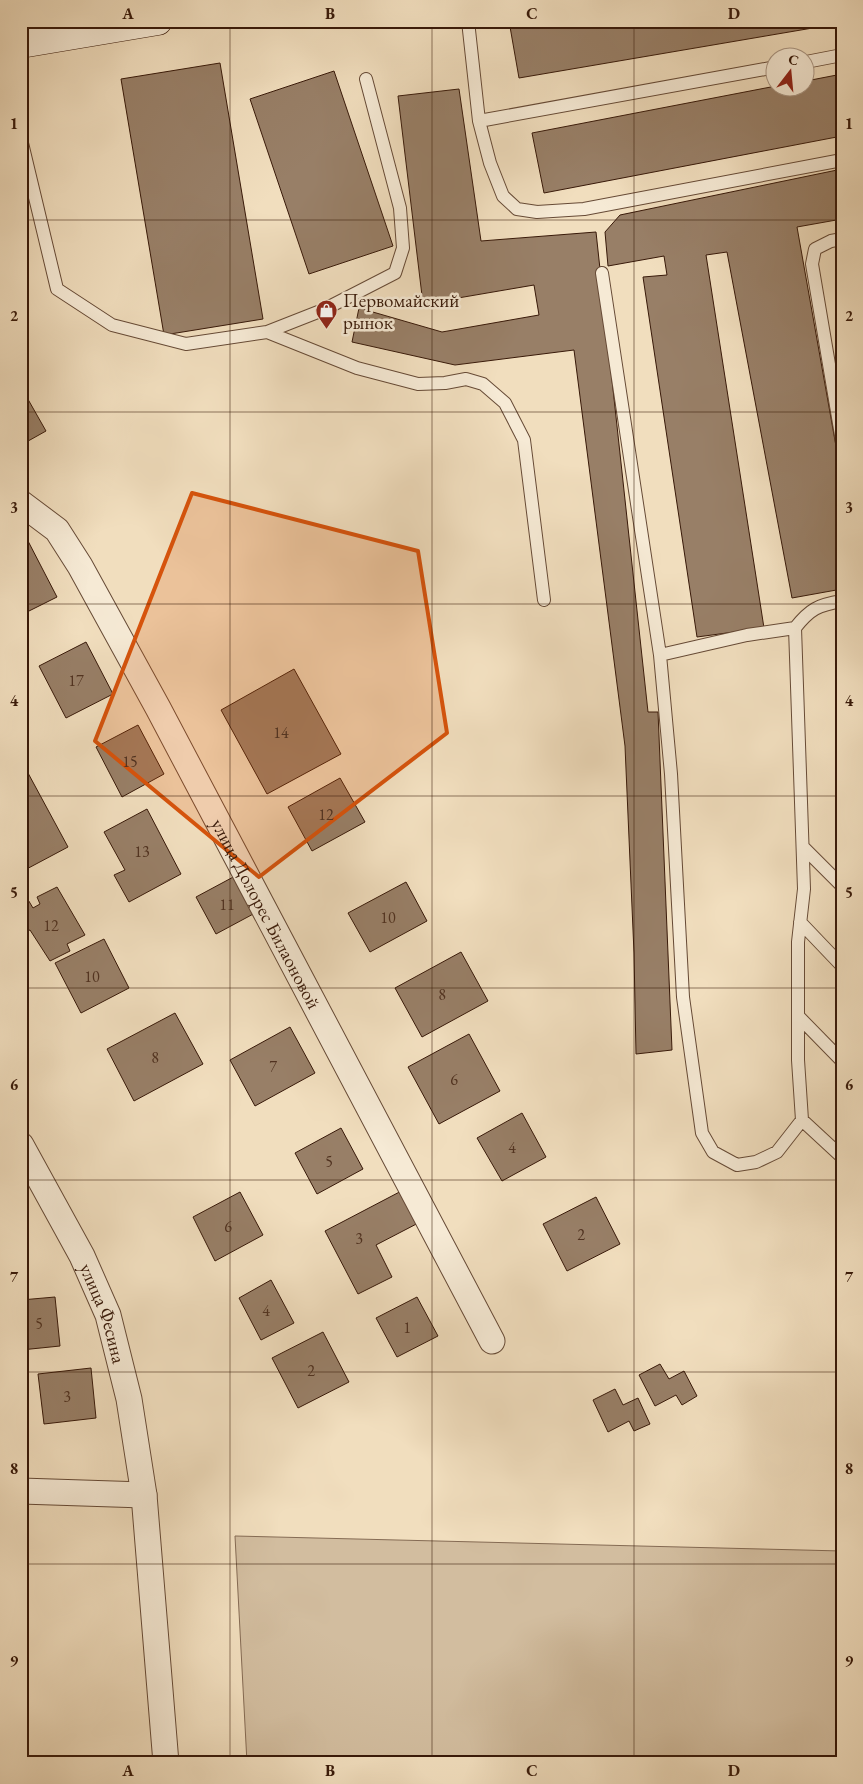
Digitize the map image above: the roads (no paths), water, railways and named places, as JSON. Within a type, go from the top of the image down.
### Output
[{"type":"street","points":[[21,44],[158,21]]},
{"type":"street","name":"улица Долорес Билаоновой","points":[[21,503],[57,530],[80,566],[158,708],[492,1341]]},
{"type":"street","name":"улица Фесина","points":[[21,1145],[82,1256],[108,1315],[129,1399],[144,1495],[166,1763]]},
{"type":"street","points":[[21,1490],[144,1495]]},
{"type":"lane","points":[[468,21],[479,121],[490,163],[503,196],[517,209],[536,212],[584,209],[842,160]]},
{"type":"lane","points":[[816,60],[842,55]]},
{"type":"lane","points":[[479,121],[766,69]]},
{"type":"lane","points":[[21,139],[57,289],[112,325],[186,344],[267,332],[323,310],[395,272],[403,248],[400,208],[366,79]]},
{"type":"lane","points":[[842,239],[831,241],[815,248],[812,264],[842,441]]},
{"type":"lane","points":[[602,273],[660,656],[671,774],[683,997],[702,1133],[713,1152],[737,1165],[756,1162],[777,1152],[802,1120],[798,1016],[798,942],[804,889],[795,628],[808,612],[824,604],[842,601]]},
{"type":"lane","points":[[267,332],[358,368],[418,384],[445,383],[466,379],[483,384],[505,403],[524,440],[544,600]]},
{"type":"lane","points":[[660,656],[747,635],[795,628]]},
{"type":"lane","points":[[803,847],[842,886]]},
{"type":"lane","points":[[800,922],[842,966]]},
{"type":"lane","points":[[798,1016],[842,1061]]},
{"type":"lane","points":[[802,1120],[842,1157]]},
{"type":"place","name":"Первомайский рынок","points":[[327,330]]}]
